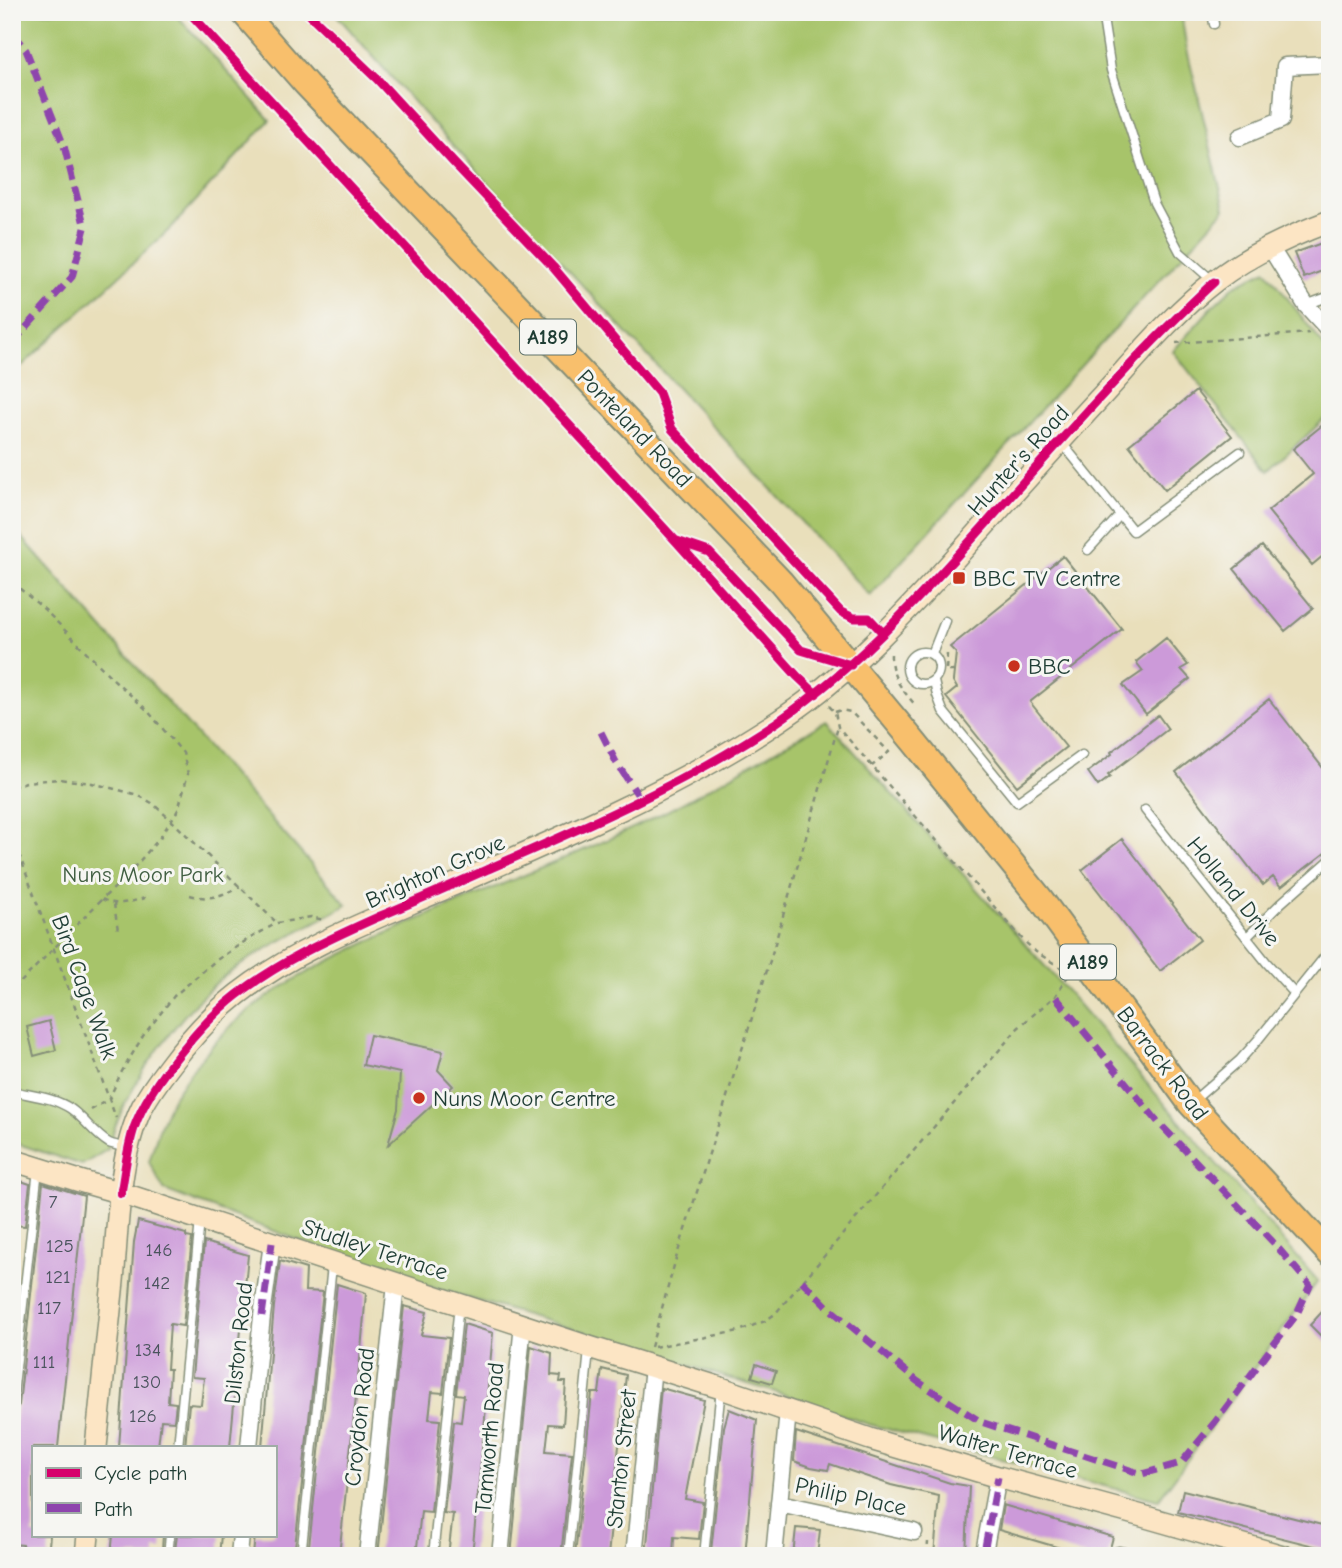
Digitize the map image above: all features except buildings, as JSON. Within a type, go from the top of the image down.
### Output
[{"type":"main road","name":"Ponteland Road","points":[[243,12],[306,84],[781,582],[851,664]]},
{"type":"main road","name":"Barrack Road","points":[[851,664],[1040,898],[1190,1104],[1330,1254]]},
{"type":"street","points":[[1240,137],[1281,120],[1285,66],[1330,64]]},
{"type":"street","name":"Hunter's Road","points":[[851,664],[937,577],[1176,317],[1214,282],[1246,260],[1330,221]]},
{"type":"street","points":[[1270,247],[1323,331]]},
{"type":"street","name":"Brighton Grove","points":[[96,1446],[121,1193],[128,1148],[133,1129],[153,1089],[206,1023],[263,976],[321,943],[576,831],[706,765],[761,733],[816,694],[851,664]]},
{"type":"street","name":"Studley Terrace","points":[[12,1160],[721,1388]]},
{"type":"street","name":"Dilston Road","points":[[249,1446],[272,1243]]},
{"type":"street","name":"Croydon Road","points":[[367,1556],[396,1284]]},
{"type":"street","name":"Tamworth Road","points":[[500,1556],[523,1324]]},
{"type":"street","name":"Stanton Street","points":[[634,1556],[653,1367]]},
{"type":"street","name":"Walter Terrace","points":[[721,1388],[870,1439],[1274,1554]]},
{"type":"street","points":[[774,1556],[788,1411]]},
{"type":"street","points":[[985,1547],[998,1477]]},
{"type":"street","name":"Philip Place","points":[[779,1503],[914,1532]]},
{"type":"street","points":[[86,1556],[88,1536]]},
{"type":"street","points":[[239,1556],[241,1536]]},
{"type":"lane","points":[[1102,12],[1111,70],[1154,203],[1180,253],[1214,282]]},
{"type":"lane","points":[[1212,12],[1214,24]]},
{"type":"lane","points":[[1306,304],[1330,296]]},
{"type":"lane","points":[[1060,441],[1133,531],[1240,452]]},
{"type":"lane","points":[[1088,550],[1120,515]]},
{"type":"lane","points":[[932,654],[944,621]]},
{"type":"lane","points":[[934,681],[925,684],[915,682],[908,674],[907,664],[913,656],[922,652],[932,654],[939,662],[939,672],[934,681],[943,711],[1017,802],[1082,755]]},
{"type":"lane","name":"Holland Drive","points":[[1145,810],[1267,963],[1295,993]]},
{"type":"lane","points":[[1247,937],[1330,860]]},
{"type":"lane","points":[[1190,1104],[1240,1060],[1330,950]]},
{"type":"lane","points":[[12,1091],[48,1098],[62,1104],[97,1134],[111,1143],[128,1148]]},
{"type":"lane","points":[[12,1404],[38,1168]]},
{"type":"lane","points":[[178,1446],[200,1219]]},
{"type":"lane","points":[[301,1556],[332,1263]]},
{"type":"lane","points":[[433,1556],[459,1304]]},
{"type":"lane","points":[[568,1556],[589,1347]]},
{"type":"lane","points":[[704,1556],[721,1388]]},
{"type":"lane","points":[[168,1556],[170,1536]]},
{"type":"path","points":[[1149,346],[1323,331]]},
{"type":"path","points":[[12,582],[147,710],[183,753],[188,774],[178,810],[159,839],[121,882],[12,991]]},
{"type":"path","points":[[883,633],[895,644],[891,662],[894,675],[916,706]]},
{"type":"path","points":[[816,694],[835,712],[838,727],[769,964],[650,1348],[739,1331],[775,1314],[1017,1028],[1055,996],[1070,973],[1024,942],[838,727]]},
{"type":"path","points":[[835,712],[851,712],[889,752],[872,766]]},
{"type":"path","points":[[12,788],[26,782],[58,779],[92,783],[138,795],[172,820],[277,923]]},
{"type":"path","points":[[190,895],[210,898],[241,887]]},
{"type":"path","points":[[102,899],[114,904],[145,898]]},
{"type":"path","points":[[114,904],[118,930]]},
{"type":"path","points":[[79,1116],[109,1099],[143,1036],[174,996],[215,961],[277,923],[312,916],[348,931]]},
{"type":"green space","points":[[12,12],[174,12],[270,120],[171,228],[12,375]]},
{"type":"green space","points":[[334,12],[1181,12],[1186,45],[1225,209],[870,596],[423,113]]},
{"type":"green space","points":[[1266,270],[1330,354],[1330,414],[1268,471],[1173,351],[1235,285]]},
{"type":"green space","name":"Nuns Moor Park","points":[[12,526],[347,905],[261,952],[204,994],[177,1024],[146,1067],[124,1106],[108,1149],[82,1165],[12,1142]]},
{"type":"green space","points":[[827,721],[1066,990],[1318,1281],[1158,1500],[868,1424],[608,1339],[403,1279],[164,1190],[149,1162],[167,1109],[194,1067],[230,1027],[282,987],[320,965],[379,937],[648,821]]},
{"type":"marked path","points":[[12,33],[26,50],[64,146],[85,228],[72,277],[12,343]]},
{"type":"marked path","points":[[601,732],[616,762],[641,800]]},
{"type":"marked path","points":[[802,1281],[829,1308],[917,1381],[981,1422],[1142,1474],[1181,1463],[1297,1314],[1310,1285],[1272,1241],[1158,1122],[1055,996]]},
{"type":"marked path","points":[[262,1316],[272,1243]]},
{"type":"marked path","points":[[985,1547],[998,1477]]},
{"type":"cycle path","points":[[189,12],[816,694]]},
{"type":"cycle path","points":[[307,12],[377,79],[553,267],[659,393],[672,429],[841,612],[854,618],[869,618],[883,633]]},
{"type":"cycle path","points":[[121,1193],[132,1136],[148,1098],[186,1045],[229,1002],[270,972],[323,943],[627,807],[729,752],[795,710],[855,659],[912,604],[1128,367],[1214,282]]},
{"type":"cycle path","points":[[677,541],[709,552],[801,650],[851,665]]},
{"type":"place","name":"BBC TV Centre","points":[[959,578]]},
{"type":"place","name":"BBC","points":[[1014,666]]},
{"type":"place","name":"Nuns Moor Centre","points":[[419,1098]]}]
